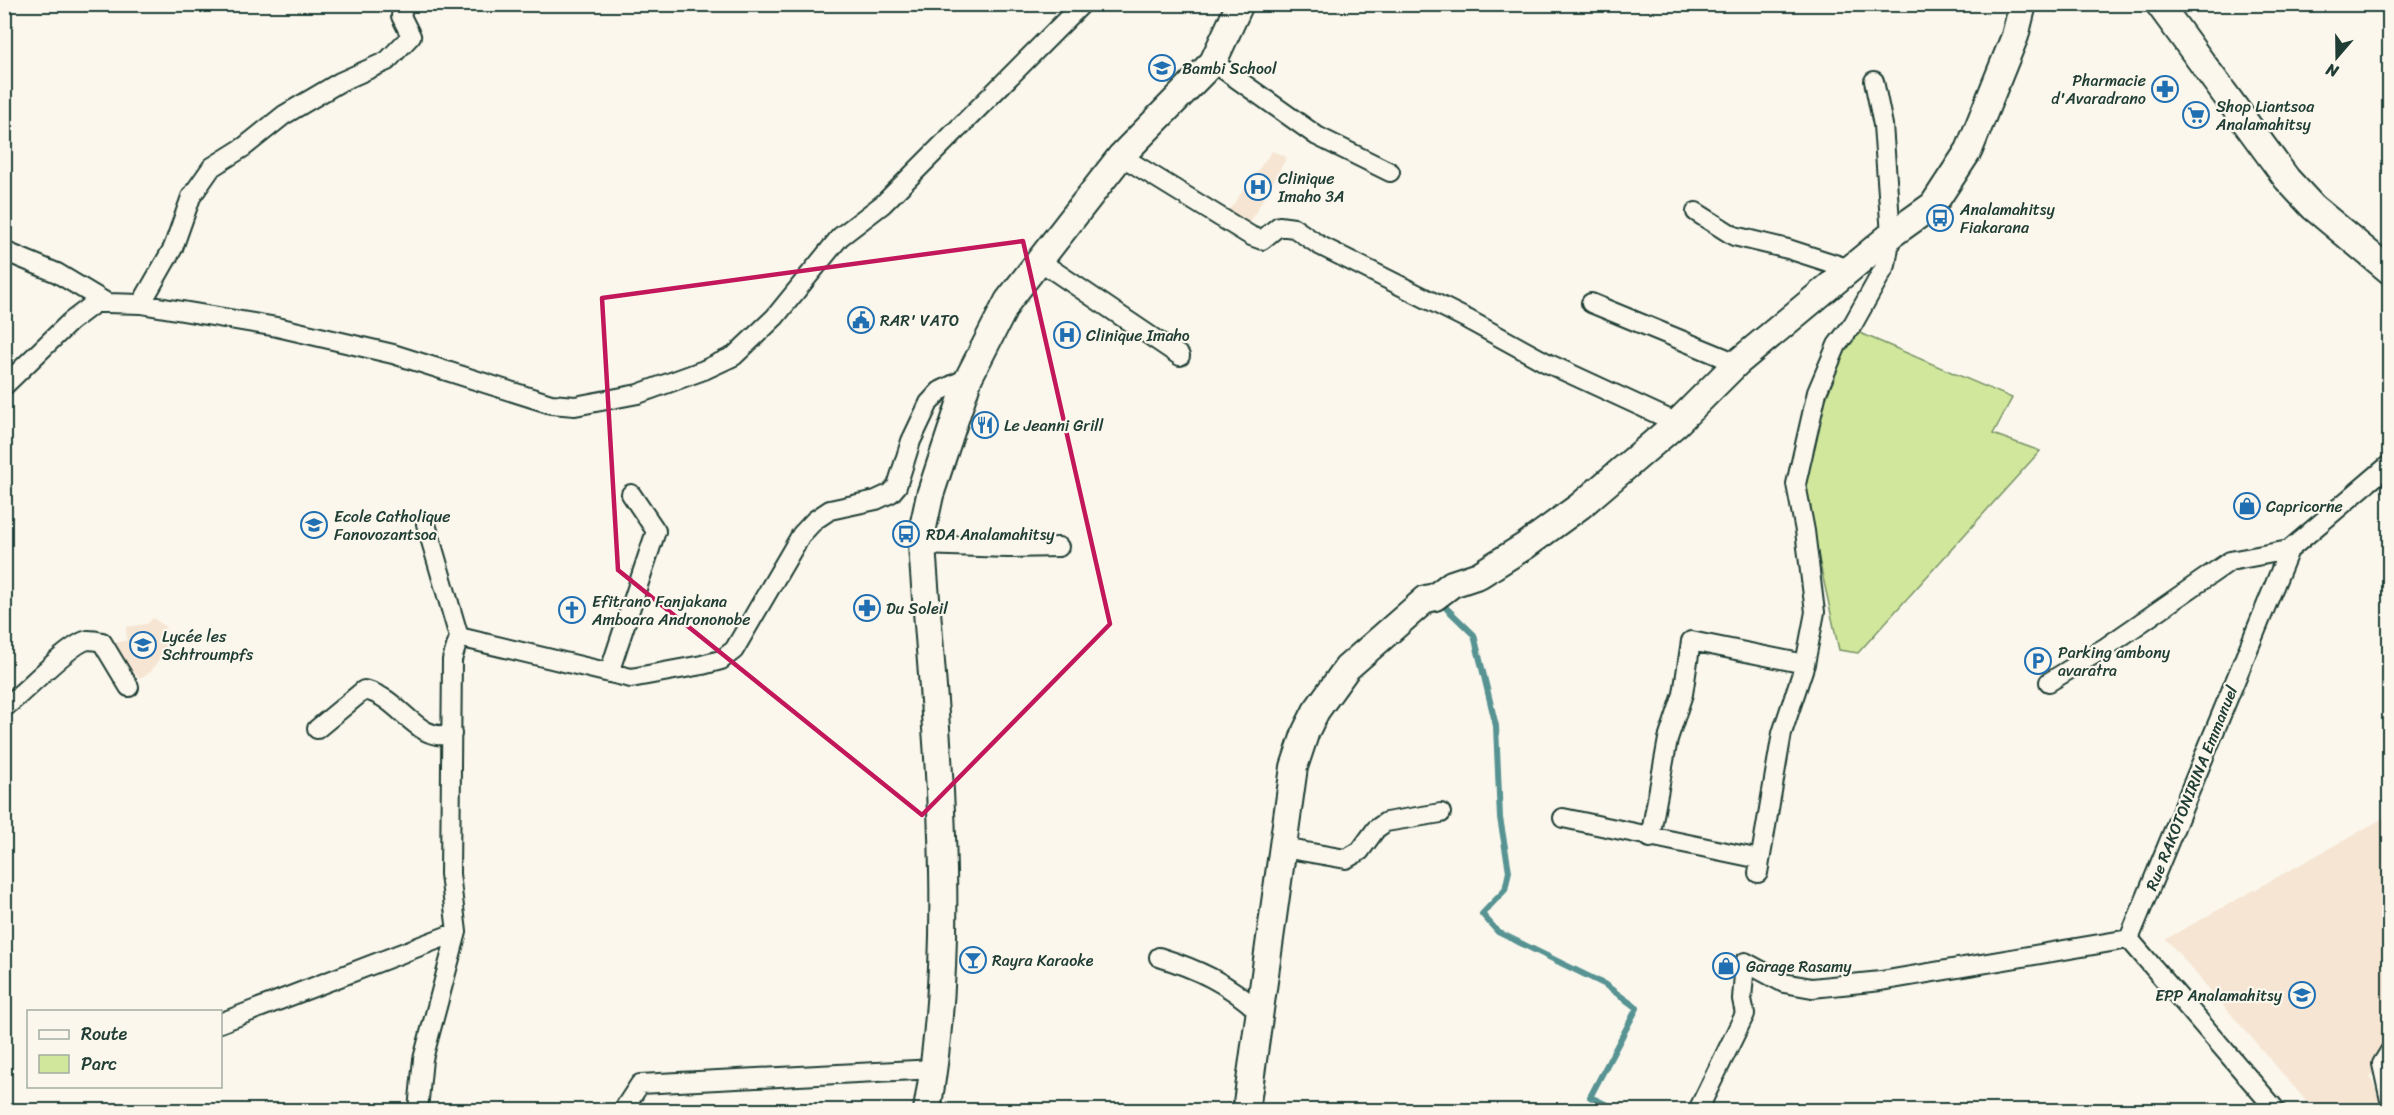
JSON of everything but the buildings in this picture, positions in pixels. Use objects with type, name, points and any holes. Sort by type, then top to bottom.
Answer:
[{"type":"main road","points":[[927,1110],[935,1069],[942,933],[942,840],[922,545],[922,532],[930,495],[969,377],[1008,301],[1121,156],[1212,62],[1240,4]]},
{"type":"main road","points":[[1246,1110],[1294,766],[1306,731],[1316,711],[1347,668],[1426,599],[1436,597],[1452,584],[1479,575],[1557,524],[1677,423],[1737,363],[1850,269],[1933,205],[1969,150],[2011,46],[2023,4]]},
{"type":"main road","points":[[2160,5],[2287,179],[2313,207],[2390,271]]},
{"type":"street","points":[[141,304],[172,248],[191,196],[212,167],[244,147],[284,115],[340,82],[387,61],[411,36],[401,16],[404,4]]},
{"type":"street","points":[[4,386],[70,322],[95,303],[107,303],[141,304],[277,327],[393,354],[551,404],[575,406],[638,394],[704,370],[734,356],[754,340],[806,281],[840,237],[883,204],[928,161],[1082,4]]},
{"type":"street","points":[[1212,62],[1317,136],[1390,172]]},
{"type":"street","points":[[1563,818],[1759,866],[1782,733],[1805,664],[1815,612],[1805,531],[1796,484],[1817,392],[1837,345],[1853,324],[1886,265],[1891,236],[1883,125],[1874,81]]},
{"type":"street","points":[[1121,156],[1251,236],[1262,240],[1279,226],[1294,228],[1319,245],[1467,319],[1547,363],[1677,423]]},
{"type":"street","points":[[1696,212],[1734,236],[1850,269]]},
{"type":"street","points":[[4,251],[57,273],[107,303]]},
{"type":"street","points":[[1038,260],[1180,356]]},
{"type":"street","points":[[1591,303],[1737,363]]},
{"type":"street","points":[[459,637],[631,678],[721,660],[734,650],[801,535],[815,520],[830,510],[876,500],[891,493],[897,486],[911,441],[929,403],[940,391],[969,377]]},
{"type":"street","name":"Rue RAKOTONIRINA Emmanuel","points":[[2129,939],[2289,550],[2390,464]]},
{"type":"street","points":[[609,673],[657,531],[631,494]]},
{"type":"street","points":[[418,1110],[423,1059],[457,932],[450,874],[452,660],[459,637],[426,524]]},
{"type":"street","points":[[922,545],[1059,547]]},
{"type":"street","points":[[2049,682],[2106,647],[2230,561],[2289,550]]},
{"type":"street","points":[[4,708],[26,692],[56,660],[87,640],[102,642],[129,687]]},
{"type":"street","points":[[1650,838],[1668,739],[1683,694],[1691,641],[1805,664]]},
{"type":"street","points":[[317,729],[364,690],[380,693],[422,730],[439,737],[452,734]]},
{"type":"street","points":[[1283,848],[1346,859],[1360,851],[1376,828],[1386,822],[1441,813]]},
{"type":"street","points":[[222,1022],[457,932]]},
{"type":"street","points":[[1698,1110],[1744,1014],[1742,999],[1745,962],[1784,983],[1812,988],[1881,981],[2129,939],[2277,1110]]},
{"type":"street","points":[[1159,957],[1199,970],[1235,990],[1258,1011]]},
{"type":"street","points":[[2390,1051],[2382,1064],[2390,1101]]},
{"type":"street","points":[[622,1110],[640,1084],[935,1069]]},
{"type":"highlighted area","points":[[1023,241],[1110,624],[922,815],[618,570],[602,298]]},
{"type":"shaded area","name":"Clinique Imaho 3A","points":[[1272,151],[1287,157],[1246,229],[1224,217]]},
{"type":"shaded area","points":[[153,618],[166,627],[162,633],[171,640],[151,672],[140,678],[124,663],[116,643],[127,640],[126,627],[147,624]]},
{"type":"shaded area","name":"EPP Analamahitsy","points":[[2389,815],[2389,1051],[2370,1078],[2389,1110],[2314,1110],[2166,939]]},
{"type":"green space","points":[[1853,330],[2012,398],[1993,434],[2040,451],[1858,653],[1839,650],[1804,491],[1822,409]]},
{"type":"waterway","points":[[1440,602],[1474,635],[1496,726],[1500,818],[1509,871],[1505,890],[1482,914],[1498,932],[1604,984],[1637,1008],[1590,1097],[1618,1110]]},
{"type":"place","name":"Bambi School","points":[[1162,68]]},
{"type":"place","name":"Pharmacie d'Avaradrano","points":[[2165,89]]},
{"type":"place","name":"Shop Liantsoa Analamahitsy","points":[[2196,115]]},
{"type":"place","name":"Clinique Imaho 3A","points":[[1258,187]]},
{"type":"place","name":"Analamahitsy Fiakarana","points":[[1940,218]]},
{"type":"place","name":"RAR' VATO","points":[[861,320]]},
{"type":"place","name":"Clinique Imaho","points":[[1067,335]]},
{"type":"place","name":"Le Jeanni Grill","points":[[985,425]]},
{"type":"place","name":"Capricorne","points":[[2247,506]]},
{"type":"place","name":"Ecole Catholique Fanovozantsoa","points":[[314,525]]},
{"type":"place","name":"RDA Analamahitsy","points":[[906,534]]},
{"type":"place","name":"Du Soleil","points":[[867,608]]},
{"type":"place","name":"Efitrano Fanjakana Amboara Andrononobe","points":[[572,610]]},
{"type":"place","name":"Lycée les Schtroumpfs","points":[[143,645]]},
{"type":"place","name":"Parking ambony avaratra","points":[[2038,661]]},
{"type":"place","name":"Rayra Karaoke","points":[[973,960]]},
{"type":"place","name":"Garage Rasamy","points":[[1726,966]]},
{"type":"place","name":"EPP Analamahitsy","points":[[2302,995]]}]
